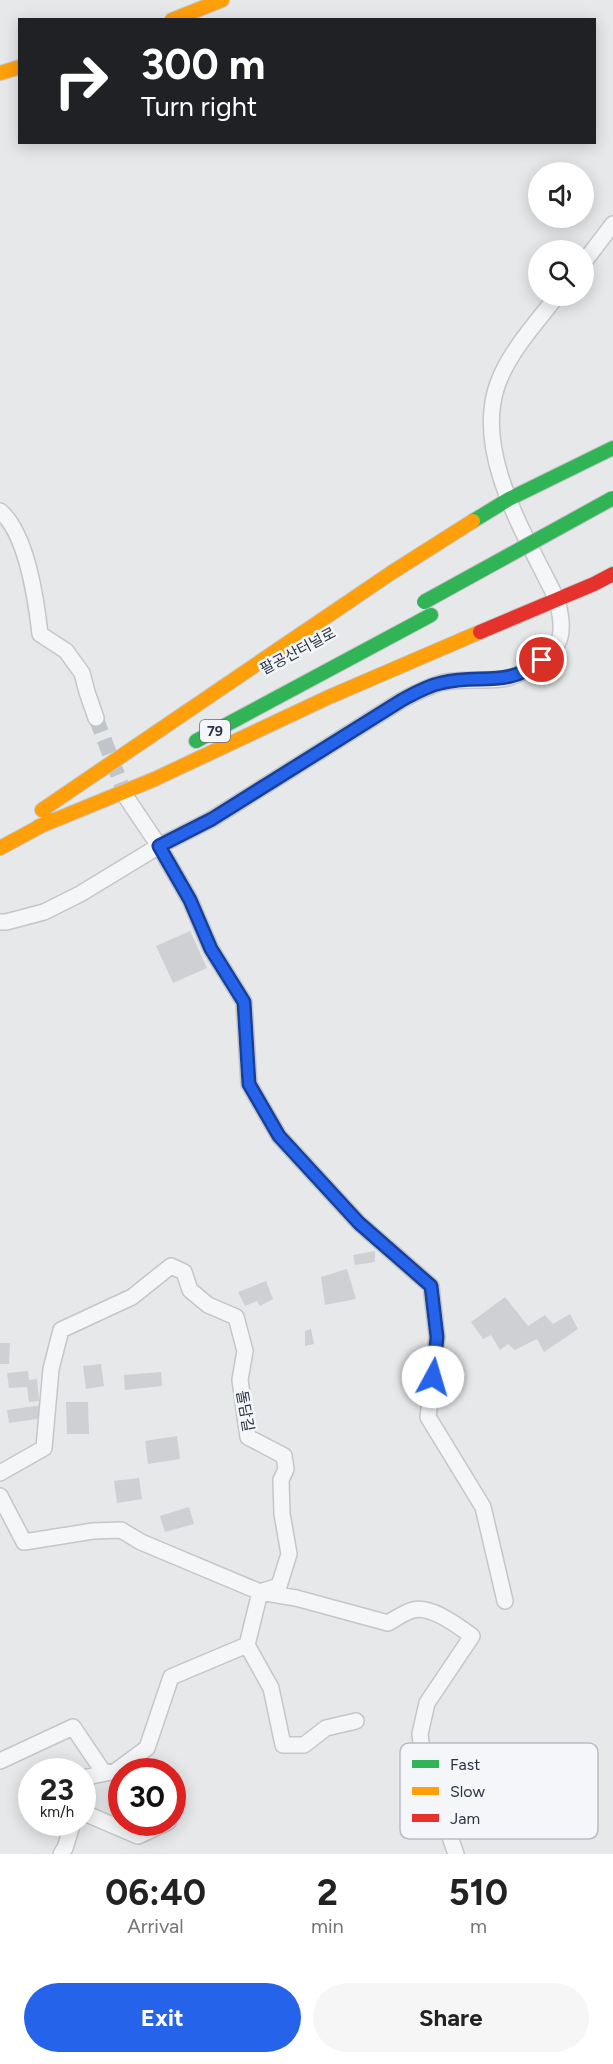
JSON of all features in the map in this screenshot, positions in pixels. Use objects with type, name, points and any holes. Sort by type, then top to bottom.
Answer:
[{"type":"main road","points":[[178,18],[222,0]]},
{"type":"main road","points":[[0,73],[18,68]]},
{"type":"main road","points":[[42,810],[391,573],[509,499],[613,448]]},
{"type":"main road","points":[[419,605],[613,498]]},
{"type":"main road","points":[[522,565],[552,548]]},
{"type":"main road","points":[[36,828],[155,778],[329,697],[613,574]]},
{"type":"main road","name":"팔공산터널로","points":[[183,748],[436,612]]},
{"type":"main road","points":[[0,834],[169,740]]},
{"type":"main road","points":[[0,848],[152,765]]},
{"type":"street","points":[[594,249],[613,224]]},
{"type":"street","points":[[0,922],[44,912],[89,888],[159,846],[212,819],[427,687],[443,682],[502,679],[514,676],[530,670],[560,640],[561,624],[557,600],[498,473],[492,443],[492,409],[498,383],[521,341],[549,306]]},
{"type":"street","points":[[0,511],[8,518],[22,544],[36,597],[40,634],[66,651],[82,673],[96,718]]},
{"type":"street","points":[[126,797],[159,846],[190,900],[211,949],[244,1002],[249,1084],[279,1136],[359,1223],[431,1286],[437,1337],[428,1417],[483,1507],[505,1601]]},
{"type":"street","name":"돌담길","points":[[0,1473],[44,1448],[51,1369],[61,1330],[132,1297],[171,1266],[184,1272],[190,1290],[208,1305],[236,1317],[245,1352],[240,1380],[248,1437],[284,1456],[286,1469],[281,1480],[282,1514],[289,1554],[279,1586],[260,1592]]},
{"type":"street","points":[[0,1496],[24,1542],[93,1531],[121,1530],[141,1542],[260,1592],[296,1598],[388,1623],[414,1609],[429,1611],[447,1619],[472,1636],[427,1703],[420,1734],[421,1743]]},
{"type":"street","points":[[260,1592],[247,1645],[271,1688],[283,1745],[304,1745],[326,1728],[356,1721]]},
{"type":"street","points":[[96,1775],[116,1771],[147,1748],[171,1677],[247,1645]]},
{"type":"street","points":[[0,1761],[74,1727],[104,1773]]},
{"type":"street","points":[[61,1854],[69,1836]]},
{"type":"street","points":[[451,1839],[456,1854]]},
{"type":"building","points":[[190,931],[207,968],[173,983],[156,946]]},
{"type":"building","points":[[375,1251],[375,1262],[355,1265],[353,1255]]},
{"type":"building","points":[[347,1269],[356,1299],[325,1305],[321,1277]]},
{"type":"building","points":[[266,1281],[273,1299],[260,1306],[257,1301],[245,1306],[238,1292]]},
{"type":"building","points":[[505,1297],[528,1326],[545,1315],[553,1324],[570,1314],[578,1329],[544,1352],[537,1339],[515,1350],[508,1344],[500,1350],[491,1335],[483,1339],[471,1322]]},
{"type":"building","points":[[311,1329],[314,1344],[305,1346],[305,1331]]},
{"type":"building","points":[[0,1343],[10,1343],[9,1364],[0,1364]]},
{"type":"building","points":[[101,1364],[104,1386],[86,1389],[83,1366]]},
{"type":"building","points":[[28,1371],[29,1380],[37,1379],[39,1401],[29,1402],[27,1387],[9,1388],[7,1373]]},
{"type":"building","points":[[161,1372],[162,1386],[125,1390],[124,1375]]},
{"type":"building","points":[[66,1402],[88,1402],[89,1434],[67,1434]]},
{"type":"building","points":[[42,1405],[44,1418],[9,1423],[7,1410]]},
{"type":"building","points":[[177,1436],[180,1459],[148,1464],[145,1441]]},
{"type":"building","points":[[139,1478],[142,1499],[117,1503],[114,1481]]},
{"type":"building","points":[[189,1507],[194,1524],[165,1532],[160,1516]]},
{"type":"tunnel","points":[[96,718],[126,797]]},
{"type":"traffic: fast","points":[[473,521],[509,499],[613,448]]},
{"type":"traffic: fast","points":[[424,602],[613,498]]},
{"type":"traffic: fast","points":[[196,741],[431,615]]},
{"type":"traffic: slow","points":[[177,18],[222,0]]},
{"type":"traffic: slow","points":[[0,73],[18,68]]},
{"type":"traffic: slow","points":[[42,810],[391,573],[473,521]]},
{"type":"traffic: slow","points":[[38,827],[155,779],[329,697],[480,632]]},
{"type":"traffic: slow","points":[[0,848],[52,820]]},
{"type":"traffic: jam","points":[[480,632],[613,574]]},
{"type":"route","points":[[433,1377],[437,1337],[431,1286],[359,1223],[279,1136],[249,1084],[244,1002],[211,949],[190,900],[159,846],[212,819],[402,700],[427,687],[443,682],[502,679],[530,670],[542,660]]}]
